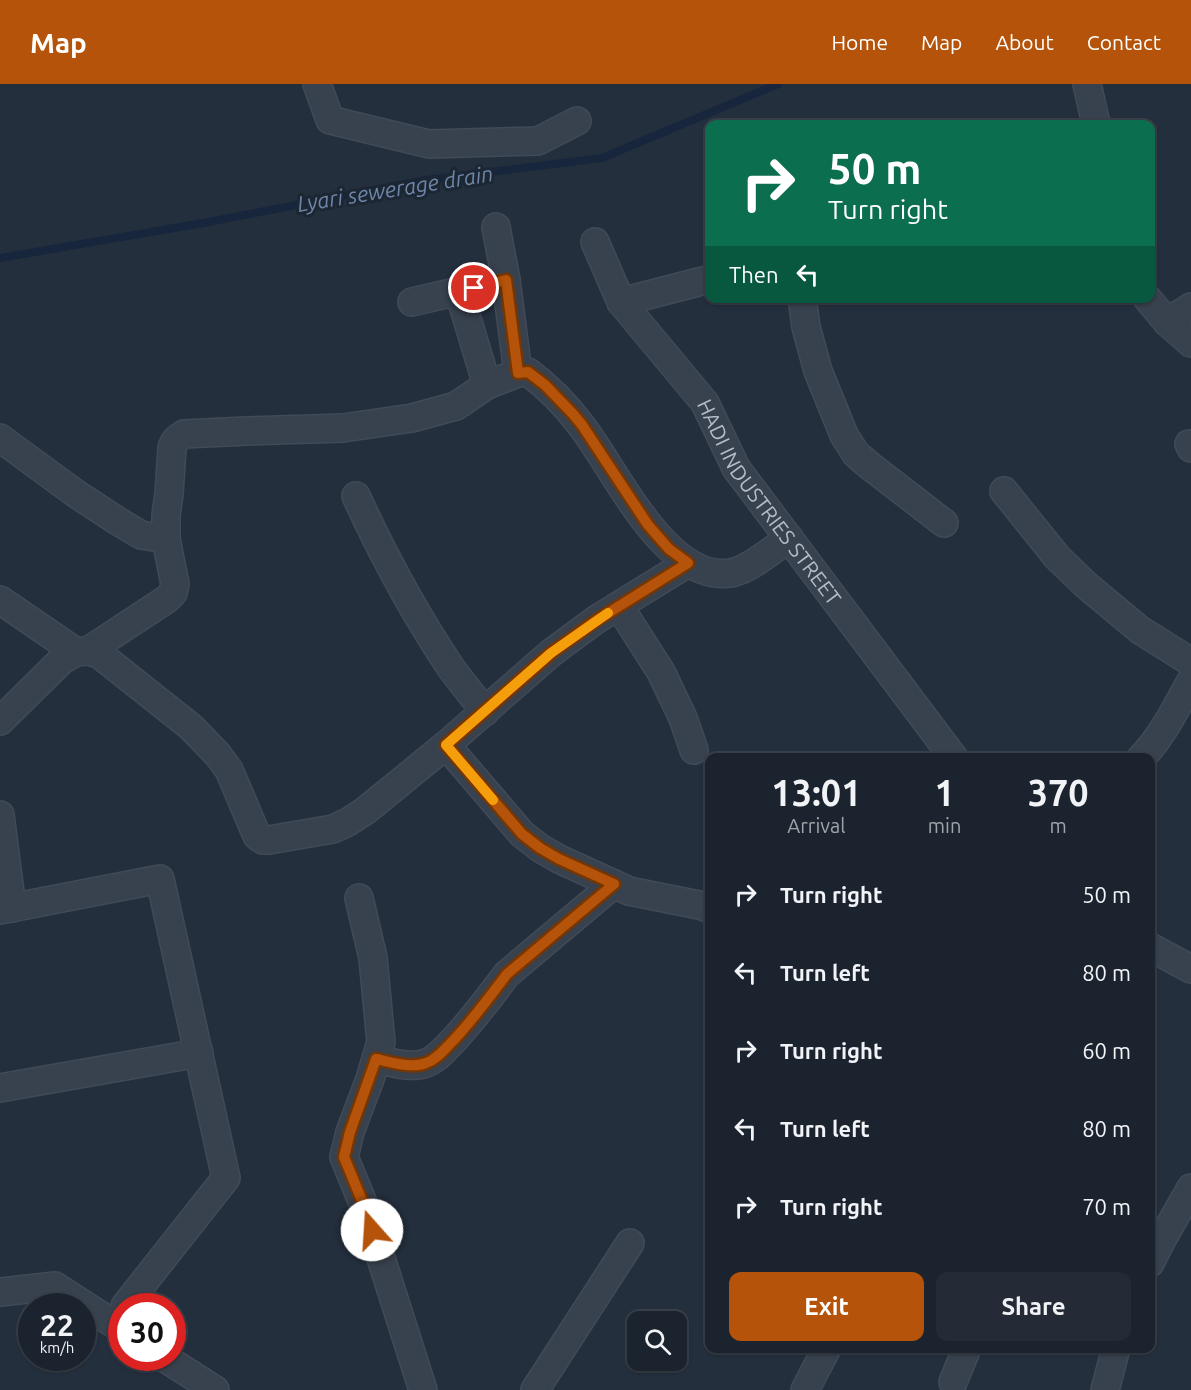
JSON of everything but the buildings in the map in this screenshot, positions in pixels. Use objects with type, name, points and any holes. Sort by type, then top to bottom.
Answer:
[{"type":"street","points":[[316,84],[330,120],[429,144],[538,141],[577,121]]},
{"type":"street","points":[[1088,84],[1095,120]]},
{"type":"street","points":[[496,227],[506,280],[518,373]]},
{"type":"street","name":"HADI INDUSTRIES STREET","points":[[595,242],[621,302],[705,404],[736,468],[950,753]]},
{"type":"street","points":[[412,302],[506,280]]},
{"type":"street","points":[[621,302],[705,280]]},
{"type":"street","points":[[459,292],[487,386]]},
{"type":"street","points":[[803,303],[806,327],[818,371],[844,435],[856,454],[944,523]]},
{"type":"street","points":[[1151,303],[1191,343]]},
{"type":"street","points":[[1167,321],[1191,307]]},
{"type":"street","points":[[0,721],[62,660],[82,652],[173,593],[175,584],[166,539],[166,514],[173,443],[184,434],[343,428],[412,418],[456,406],[487,386],[518,373],[528,372],[545,385],[582,425],[648,525],[669,549],[688,563],[707,572],[728,574],[742,570],[789,538]]},
{"type":"street","points":[[0,438],[116,520],[141,535],[166,539]]},
{"type":"street","points":[[1004,491],[1058,558],[1086,585],[1140,630],[1191,662]]},
{"type":"street","points":[[356,495],[377,541],[411,602],[452,668],[484,712]]},
{"type":"street","points":[[0,600],[82,652],[99,654],[191,726],[218,754],[229,770],[258,836],[263,840],[269,840],[333,829],[365,811],[446,745],[551,653],[597,620],[688,563]]},
{"type":"street","points":[[619,606],[661,672],[683,718],[694,750]]},
{"type":"street","points":[[1146,753],[1163,731],[1191,681]]},
{"type":"street","points":[[446,745],[522,834],[540,848],[629,891],[705,907]]},
{"type":"street","points":[[0,815],[6,909],[160,879],[226,1178],[138,1293]]},
{"type":"street","points":[[376,1059],[409,1065],[425,1064],[437,1057],[462,1032],[507,974],[614,884]]},
{"type":"street","points":[[359,898],[373,958],[381,1042],[350,1132],[344,1157],[365,1208],[423,1390]]},
{"type":"street","points":[[1155,950],[1191,969]]},
{"type":"street","points":[[0,1088],[199,1053]]},
{"type":"street","points":[[1155,1253],[1191,1188]]},
{"type":"street","points":[[535,1390],[630,1243]]},
{"type":"street","points":[[0,1292],[55,1286],[108,1311]]},
{"type":"street","points":[[805,1390],[824,1353]]},
{"type":"street","points":[[953,1382],[965,1353]]},
{"type":"street","points":[[1105,1390],[1115,1353]]},
{"type":"street","points":[[185,1371],[215,1390]]},
{"type":"waterway","name":"Lyari sewerage drain","points":[[0,258],[203,223],[426,180],[602,158],[778,84]]},
{"type":"slow traffic","points":[[493,800],[446,745],[551,653],[608,613]]},
{"type":"route","points":[[372,1230],[344,1157],[350,1132],[376,1059],[409,1065],[425,1064],[437,1057],[462,1032],[507,974],[614,884],[559,859],[522,834],[446,745],[551,653],[597,620],[688,563],[669,549],[648,525],[582,425],[545,385],[528,372],[518,373],[506,280],[474,288]]}]
